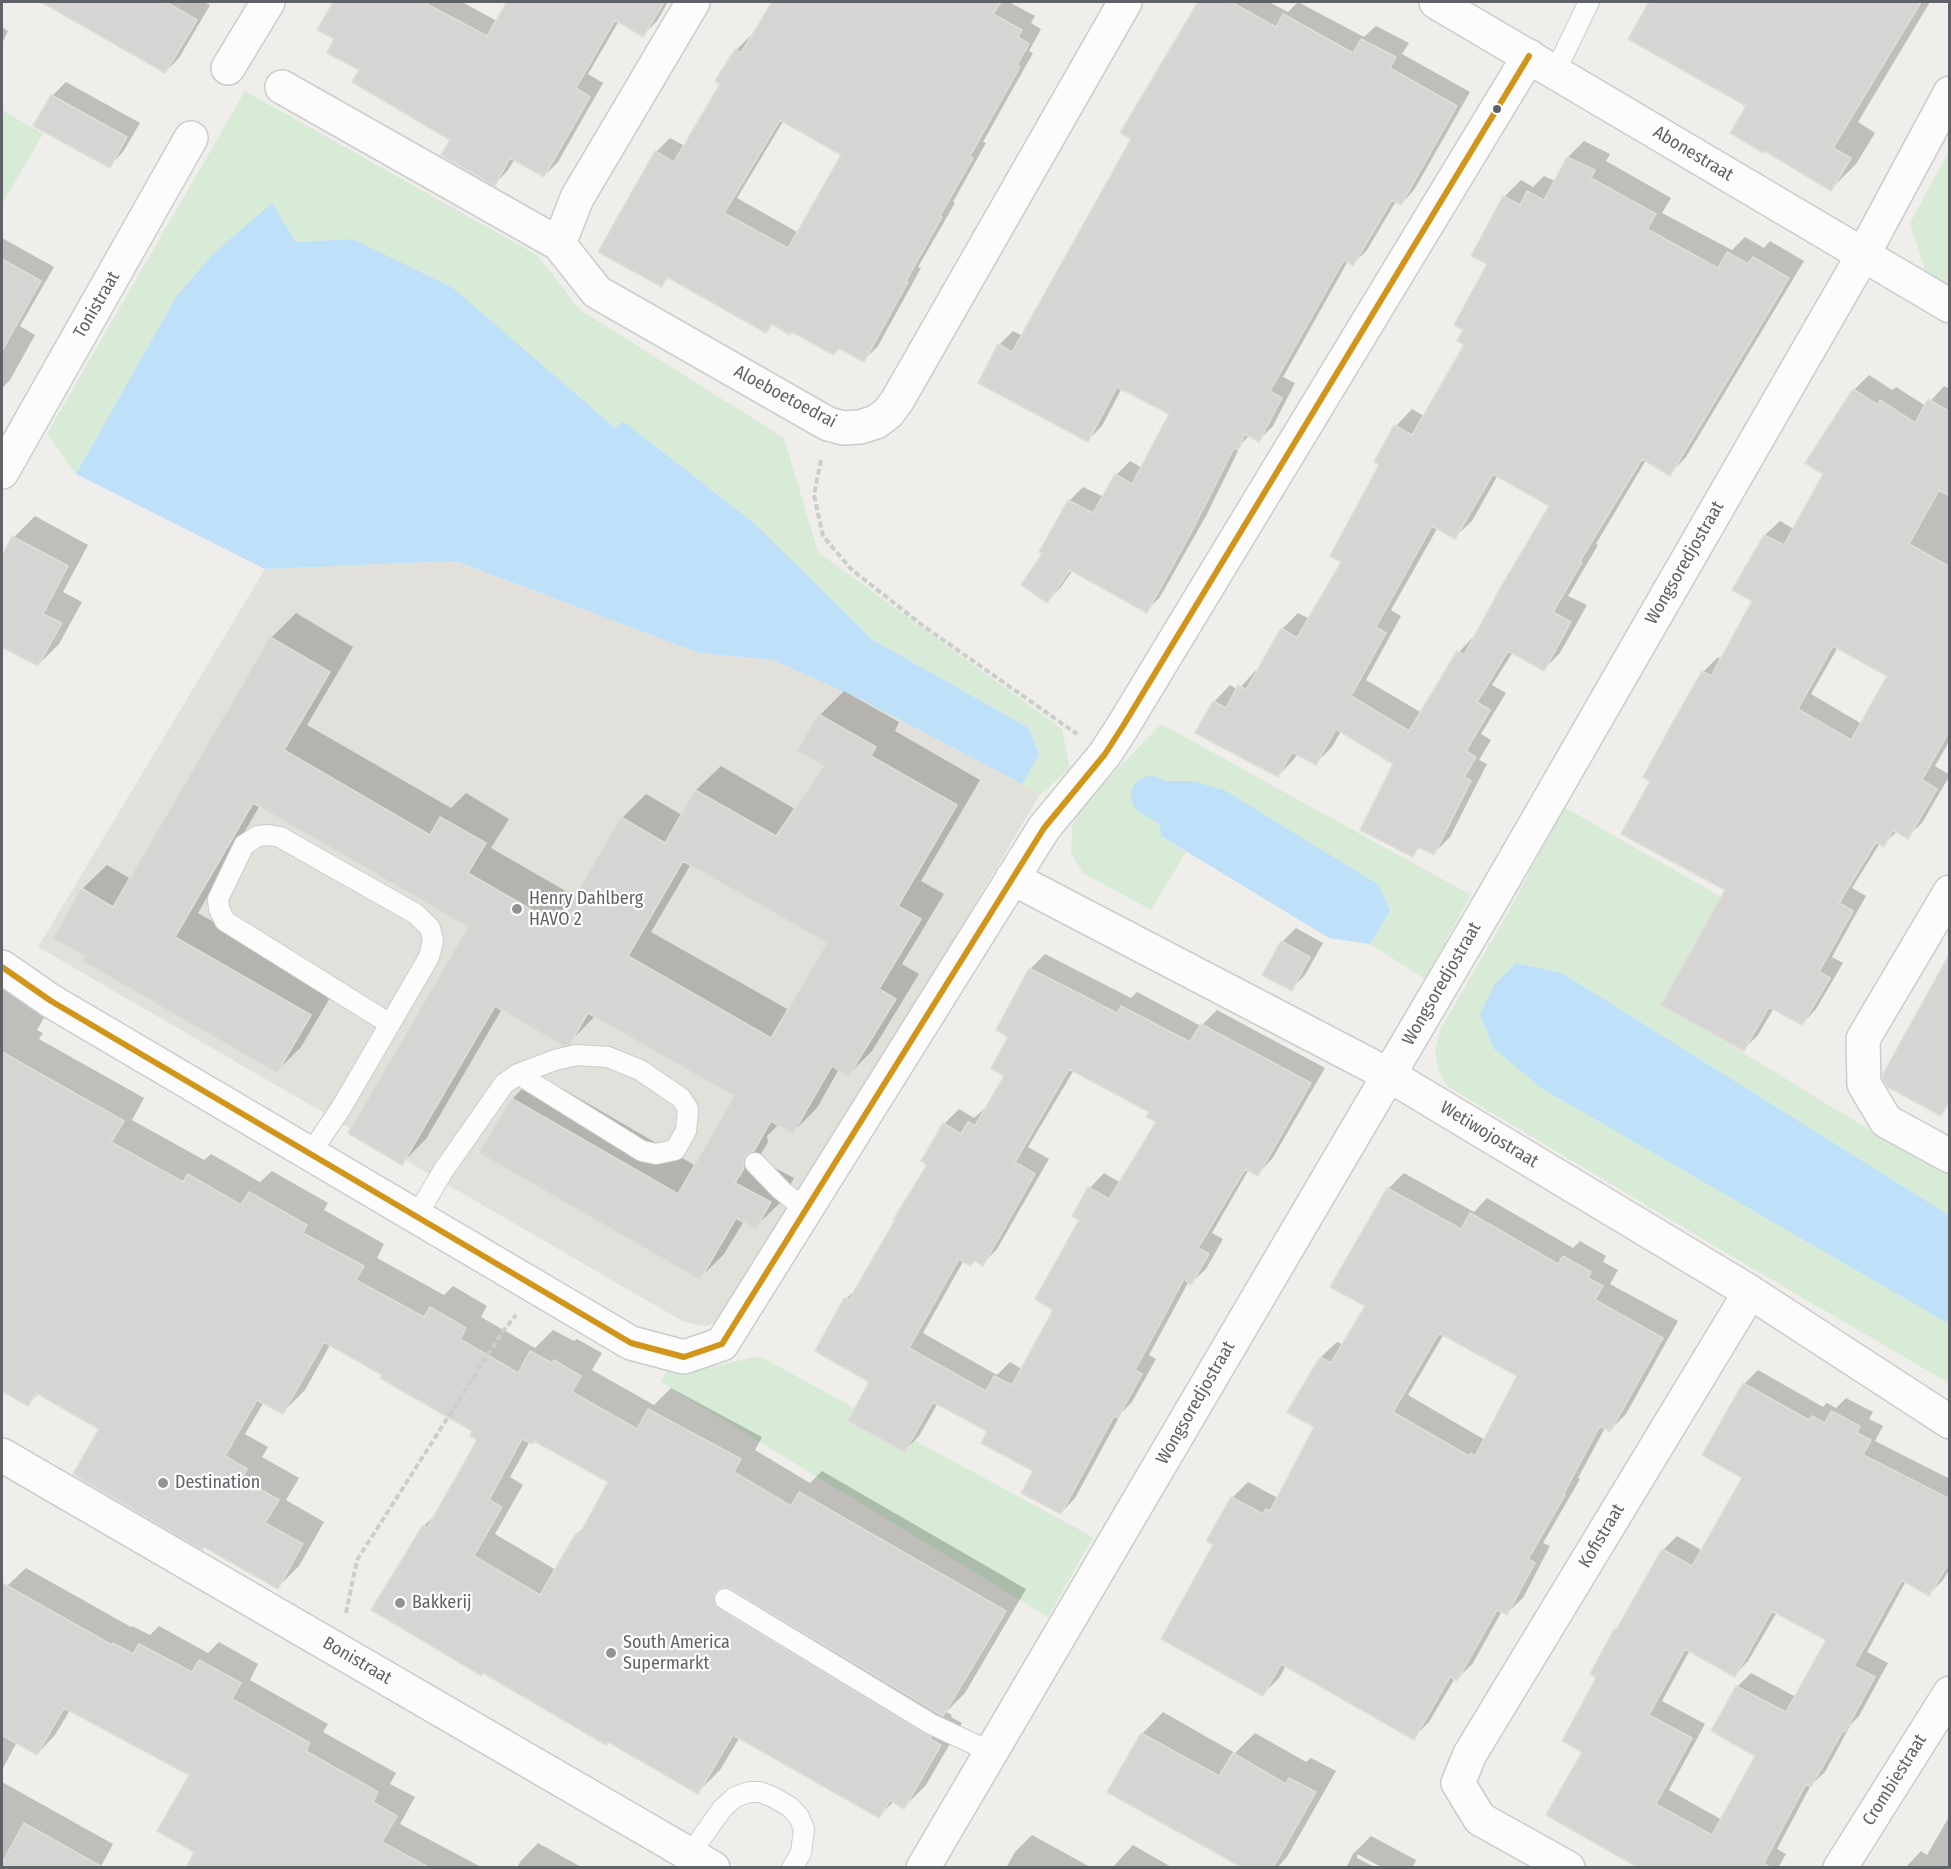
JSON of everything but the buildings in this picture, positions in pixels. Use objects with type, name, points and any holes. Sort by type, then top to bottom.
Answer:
[{"type":"street","points":[[228,68],[268,2]]},
{"type":"street","points":[[282,87],[559,244],[577,198],[693,2]]},
{"type":"street","name":"Aloeboetoedrai","points":[[559,244],[597,292],[828,424],[844,428],[860,427],[876,422],[888,413],[897,401],[1125,2]]},
{"type":"street","name":"Abonestraat","points":[[1436,2],[1950,306]]},
{"type":"street","points":[[2,967],[51,1001],[537,1289],[631,1342],[684,1357],[723,1344],[1012,878],[1044,828],[1105,754],[1542,64]]},
{"type":"street","name":"Wongsoredjostraat","points":[[922,1868],[1389,1075],[1863,255],[1950,93]]},
{"type":"street","name":"Tonistraat","points":[[2,472],[192,138]]},
{"type":"street","name":"Wetiwojostraat","points":[[1012,878],[1389,1075],[1750,1292],[1950,1422]]},
{"type":"street","points":[[1950,892],[1863,1039],[1864,1084],[1886,1121],[1950,1156]]},
{"type":"street","name":"Kofistraat","points":[[1568,1868],[1480,1819],[1458,1783],[1470,1754],[1750,1292]]},
{"type":"street","name":"Bonistraat","points":[[2,1455],[701,1861]]},
{"type":"street","name":"Crombiestraat","points":[[1840,1868],[1950,1693]]},
{"type":"lane","points":[[1542,64],[1589,2]]},
{"type":"lane","points":[[310,1154],[341,1108],[390,1024],[429,957],[433,941],[430,928],[416,914],[280,837],[258,836],[244,845],[218,899],[219,909],[225,921],[390,1024]]},
{"type":"lane","points":[[416,1217],[443,1171],[504,1084],[518,1074],[555,1060],[576,1055],[608,1057],[640,1070],[681,1098],[688,1109],[686,1131],[675,1150],[656,1154],[642,1151],[518,1074]]},
{"type":"lane","points":[[755,1163],[781,1190],[806,1210]]},
{"type":"lane","points":[[725,1599],[931,1724],[990,1752]]},
{"type":"lane","points":[[701,1861],[723,1809],[735,1797],[748,1792],[760,1792],[790,1807],[799,1817],[804,1829],[801,1853],[792,1868]]},
{"type":"path","points":[[828,424],[814,495],[823,536],[851,569],[922,625],[1105,754]]},
{"type":"path","points":[[339,1651],[357,1560],[503,1330],[537,1289]]},
{"type":"shaded area","name":"Henry Dahlberg HAVO 2","points":[[456,561],[699,653],[773,660],[862,700],[1022,784],[1039,796],[739,1302],[727,1318],[706,1326],[684,1322],[38,947],[265,569]]},
{"type":"green space","points":[[245,91],[537,255],[579,309],[784,438],[818,552],[1062,729],[1070,768],[1039,796],[1022,784],[1039,755],[1029,728],[873,640],[754,523],[623,421],[616,428],[353,239],[296,242],[176,297],[76,474],[47,434]]},
{"type":"green space","points":[[2,110],[43,134],[2,204]]},
{"type":"green space","points":[[1949,151],[1949,285],[1925,271],[1910,223]]},
{"type":"green space","points":[[1161,724],[1471,895],[1425,979],[1370,944],[1390,911],[1192,781],[1164,781],[1156,793],[1161,836],[1186,852],[1151,910],[1083,873],[1071,854],[1072,826],[1085,803]]},
{"type":"green space","points":[[1564,807],[1723,898],[1663,1004],[1878,1135],[1949,1172],[1949,1215],[1562,973],[1516,963],[1496,984],[1480,1014],[1493,1048],[1541,1088],[1949,1324],[1949,1383],[1447,1086],[1438,1070],[1435,1050],[1440,1030],[1509,911]]},
{"type":"green space","points":[[759,1356],[1093,1537],[1048,1617],[661,1382],[674,1359],[703,1369]]},
{"type":"water","points":[[272,203],[296,242],[353,239],[453,288],[615,428],[623,421],[754,523],[873,640],[1029,728],[1039,755],[1022,784],[862,700],[773,660],[699,653],[456,561],[265,569],[76,474],[176,297],[214,253]]},
{"type":"water","points":[[1164,781],[1192,781],[1224,790],[1379,885],[1390,911],[1370,944],[1329,938],[1161,836],[1156,793]]},
{"type":"water","points":[[1516,963],[1562,973],[1949,1215],[1949,1324],[1541,1088],[1493,1048],[1480,1014],[1495,984]]},
{"type":"waterway","points":[[1151,796],[1205,828]]},
{"type":"transit line","points":[[2,967],[51,1001],[631,1343],[684,1357],[722,1344],[1044,828],[1105,754],[1123,726],[1529,56]]},
{"type":"place","name":"Henry Dahlberg HAVO 2","points":[[517,909]]},
{"type":"place","name":"Destination","points":[[163,1483]]},
{"type":"place","name":"Bakkerij","points":[[400,1603]]},
{"type":"place","name":"South America Supermarkt","points":[[611,1653]]}]
